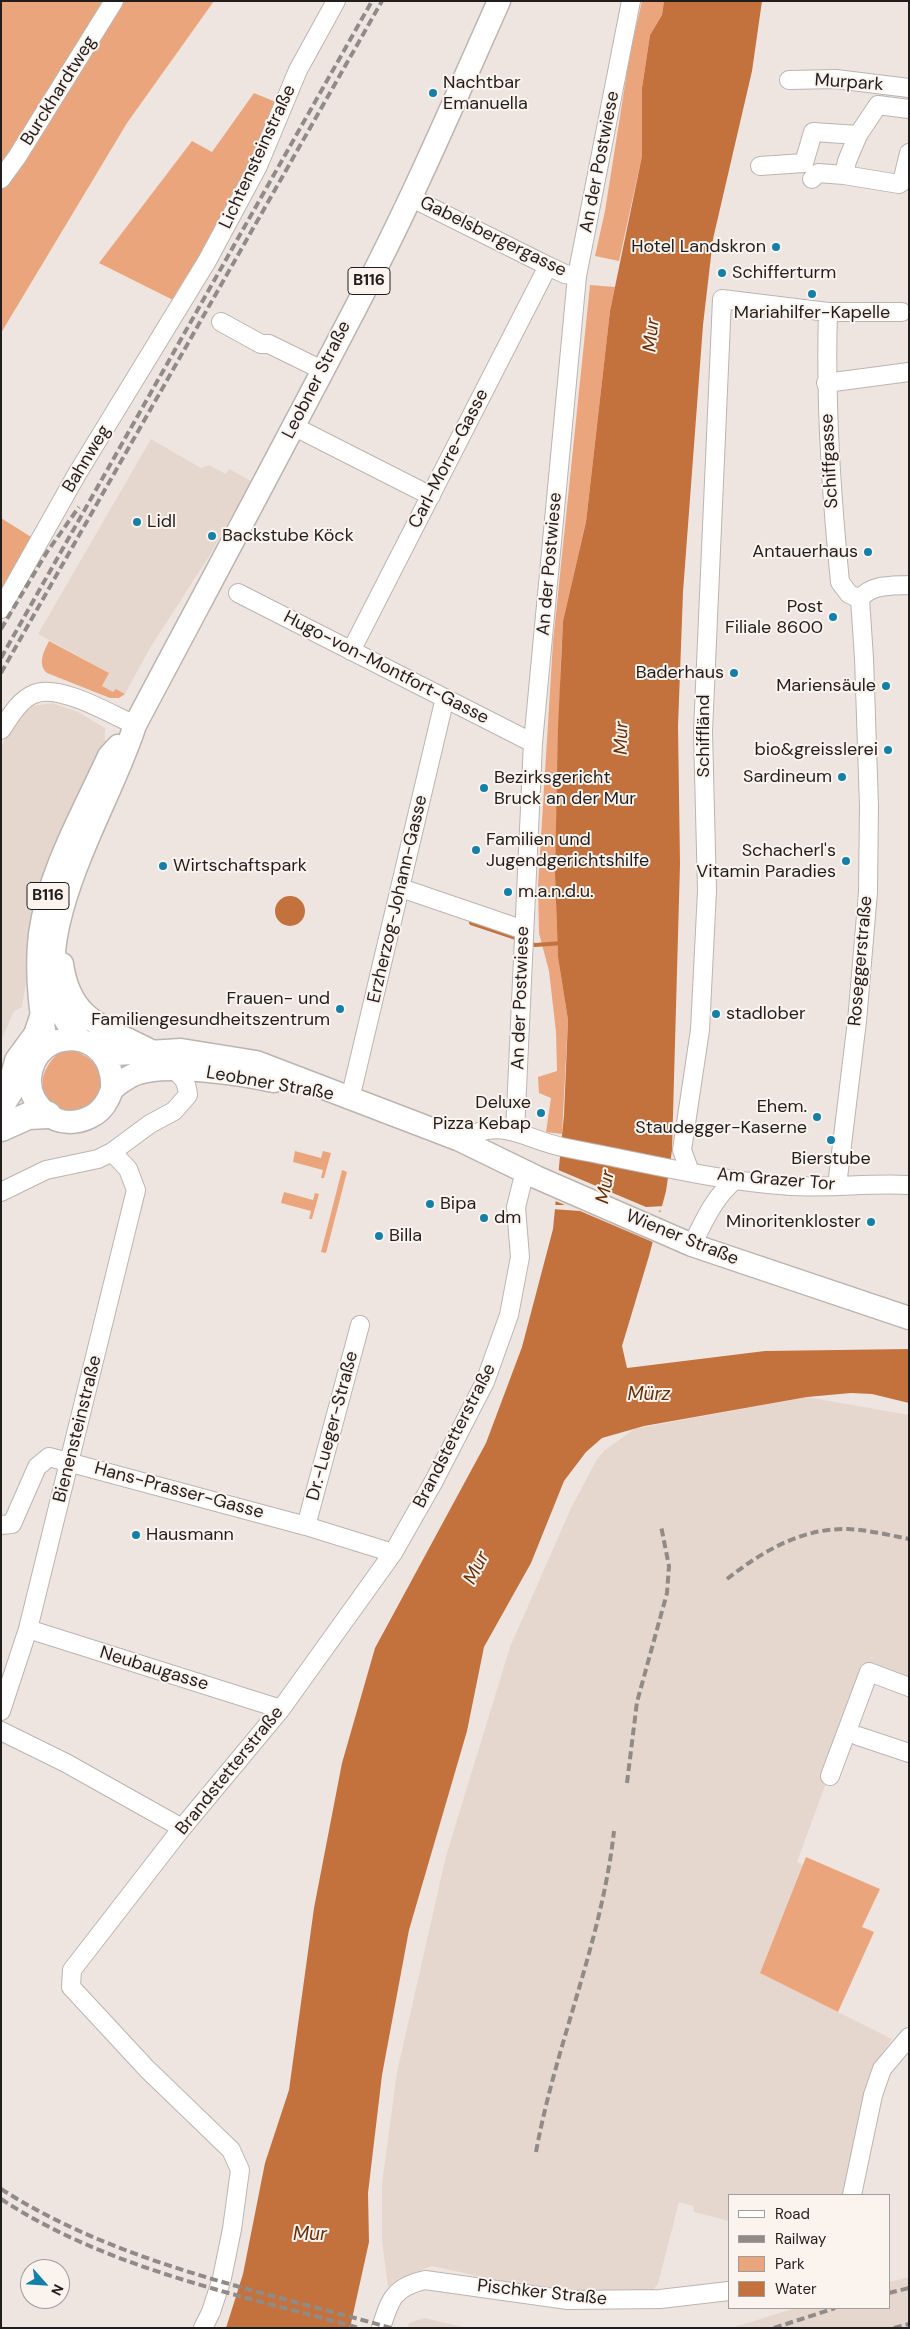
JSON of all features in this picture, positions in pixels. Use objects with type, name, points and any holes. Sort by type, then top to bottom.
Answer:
[{"type":"highway","points":[[1,1106],[10,1091],[18,1060],[37,1035],[42,1020]]},
{"type":"highway","points":[[1,1106],[14,1097],[24,1085],[31,1071]]},
{"type":"highway","points":[[1,1128],[28,1116],[48,1115]]},
{"type":"main road","name":"Leobner Straße","points":[[112,1090],[110,1066],[104,1056],[65,1022],[55,995],[53,959],[60,918],[69,885],[126,756],[135,726],[369,281],[410,197],[499,1]]},
{"type":"main road","name":"Leobner Straße","points":[[135,726],[109,756],[58,866],[47,899],[40,933],[38,965],[42,1020],[47,1047],[63,1040],[89,1044],[116,1054],[181,1050],[256,1062],[350,1099]]},
{"type":"main road","points":[[60,918],[62,966],[68,988],[79,1008],[92,1021],[107,1031],[150,1051]]},
{"type":"main road","points":[[47,1047],[37,1058],[31,1071],[30,1084],[32,1096],[48,1115]]},
{"type":"main road","name":"Leobner Straße","points":[[48,1115],[64,1121],[81,1121],[101,1110],[112,1090],[132,1076],[155,1070],[173,1069],[270,1080],[350,1099]]},
{"type":"main road","name":"Wiener Straße","points":[[350,1099],[460,1140],[530,1174],[688,1243],[909,1318]]},
{"type":"street","name":"Burckhardtweg","points":[[1,179],[17,157],[114,1]]},
{"type":"street","name":"Lichtensteinstraße","points":[[177,311],[207,261],[258,166],[298,70],[336,1]]},
{"type":"street","name":"An der Postwiese","points":[[515,1132],[533,743],[577,276],[631,1]]},
{"type":"street","name":"Murpark","points":[[789,80],[836,79],[909,88]]},
{"type":"street","name":"Murpark","points":[[844,175],[847,161],[858,136],[878,105],[909,109]]},
{"type":"street","points":[[760,166],[804,163],[813,132],[858,136]]},
{"type":"street","points":[[812,180],[818,173],[901,184],[909,154]]},
{"type":"street","name":"Gabelsbergergasse","points":[[410,197],[548,266],[566,274],[577,276]]},
{"type":"street","name":"Carl-Morre-Gasse","points":[[351,652],[548,266]]},
{"type":"street","name":"Schiffländ","points":[[682,1170],[682,1150],[700,1030],[706,896],[703,723],[722,299],[828,312]]},
{"type":"street","name":"Bahnweg","points":[[1,609],[77,474],[177,311]]},
{"type":"street","points":[[828,312],[902,312]]},
{"type":"street","name":"Schiffgasse","points":[[828,312],[826,383],[831,491],[840,582],[849,594],[860,599]]},
{"type":"street","points":[[221,322],[261,344],[269,344],[322,370]]},
{"type":"street","points":[[826,383],[909,372]]},
{"type":"street","points":[[294,426],[431,496]]},
{"type":"street","points":[[860,599],[865,593],[878,587],[909,585]]},
{"type":"street","name":"Hugo-von-Montfort-Gasse","points":[[238,593],[533,743]]},
{"type":"street","name":"Roseggerstraße","points":[[837,1186],[857,1021],[868,892],[869,806],[860,599]]},
{"type":"street","points":[[1,730],[19,705],[36,693],[44,692],[72,697],[135,726]]},
{"type":"street","name":"Erzherzog-Johann-Gasse","points":[[350,1099],[443,706],[447,699]]},
{"type":"street","points":[[400,888],[472,911],[524,940]]},
{"type":"street","points":[[1,1192],[46,1170],[98,1159],[112,1152],[150,1124],[174,1111],[188,1095],[184,1078],[173,1069]]},
{"type":"street","points":[[460,1140],[474,1132],[490,1128],[515,1132],[549,1145],[682,1170]]},
{"type":"street","name":"Bienensteinstraße","points":[[1,1711],[28,1630],[136,1190],[128,1169],[112,1152]]},
{"type":"street","name":"Am Grazer Tor","points":[[682,1170],[735,1180],[791,1186],[909,1185]]},
{"type":"street","name":"Brandstetterstraße","points":[[203,2328],[211,2312],[222,2278],[232,2229],[240,2170],[231,2150],[148,2069],[71,1987],[72,1970],[182,1828],[281,1709],[393,1553],[434,1481],[485,1382],[509,1315],[520,1257],[516,1207],[530,1174]]},
{"type":"street","points":[[688,1243],[722,1191],[735,1180]]},
{"type":"street","name":"Dr.-Lueger-Straße","points":[[306,1526],[360,1325]]},
{"type":"street","name":"Hans-Prasser-Gasse","points":[[1,1525],[12,1524],[37,1467],[49,1457],[70,1461],[306,1526],[393,1553]]},
{"type":"street","name":"Neubaugasse","points":[[28,1630],[281,1709]]},
{"type":"street","points":[[830,1776],[869,1672],[909,1687]]},
{"type":"street","points":[[1,1731],[66,1762],[182,1828]]},
{"type":"street","points":[[858,1736],[909,1753]]},
{"type":"street","points":[[852,2194],[873,2095],[882,2069],[909,2037]]},
{"type":"street","name":"Pischker Straße","points":[[381,2328],[388,2306],[396,2293],[410,2284],[425,2280],[568,2300],[660,2299],[728,2291]]},
{"type":"shaded area","points":[[151,439],[201,468],[209,465],[226,474],[229,469],[251,481],[208,558],[150,648],[125,694],[116,689],[114,693],[102,686],[109,673],[38,634]]},
{"type":"shaded area","points":[[52,703],[78,712],[105,728],[105,742],[84,789],[35,926],[22,1007],[14,1011],[1,1041],[1,746],[16,721],[33,706]]},
{"type":"shaded area","points":[[807,1397],[909,1415],[909,1683],[865,1668],[823,1781],[826,1783],[797,1862],[803,1865],[760,1973],[892,2039],[873,2069],[844,2194],[728,2194],[728,2221],[694,2212],[693,2206],[679,2202],[658,2284],[653,2290],[597,2293],[523,2286],[432,2266],[400,2278],[388,2287],[382,2241],[382,2184],[397,2072],[446,1856],[510,1647],[571,1508],[597,1459],[605,1450],[634,1429]]},
{"type":"shaded area","points":[[909,2277],[909,2328],[731,2328],[793,2309],[890,2309],[890,2282]]},
{"type":"shaded area","points":[[424,2318],[468,2328],[408,2328],[409,2323]]},
{"type":"green space","points":[[1,1],[214,1],[127,123],[1,333]]},
{"type":"green space","points":[[642,1],[664,1],[662,15],[650,35],[642,88],[642,156],[619,261],[595,256],[605,211],[630,53]]},
{"type":"green space","points":[[254,93],[278,103],[271,123],[179,303],[99,263],[192,141],[212,152]]},
{"type":"green space","points":[[590,285],[615,287],[610,311],[586,522],[563,621],[555,874],[558,956],[568,1020],[562,1134],[546,1132],[551,1098],[539,1093],[538,1077],[557,1071],[556,1032],[549,971],[539,933],[538,885],[553,642]]},
{"type":"green space","points":[[1,518],[36,540],[1,600]]},
{"type":"green space","points":[[49,641],[109,673],[102,686],[113,692],[116,689],[125,694],[119,698],[110,698],[47,673],[42,666],[42,662]]},
{"type":"green space","points":[[65,1047],[86,1056],[103,1071],[100,1090],[92,1104],[80,1111],[66,1111],[54,1105],[45,1095],[43,1081],[48,1065]]},
{"type":"green space","points":[[295,1151],[321,1158],[323,1151],[331,1153],[324,1178],[321,1178],[323,1170],[293,1162]]},
{"type":"green space","points":[[342,1170],[347,1172],[326,1253],[321,1252]]},
{"type":"green space","points":[[284,1192],[313,1200],[315,1193],[319,1194],[312,1219],[309,1219],[311,1211],[281,1203]]},
{"type":"green space","points":[[806,1857],[880,1889],[862,1927],[874,1932],[838,2012],[760,1973]]},
{"type":"water","name":"Mur","points":[[664,1],[762,1],[752,71],[713,239],[703,325],[683,592],[678,726],[680,864],[672,1150],[666,1191],[622,1346],[627,1368],[765,1351],[909,1349],[909,1403],[872,1394],[851,1393],[807,1397],[644,1426],[602,1438],[586,1452],[564,1481],[531,1563],[484,1647],[467,1731],[409,1930],[382,2075],[368,2193],[369,2242],[350,2328],[226,2328],[243,2274],[265,2163],[289,2090],[314,1908],[342,1763],[375,1648],[486,1443],[522,1347],[553,1229],[564,1115],[568,1020],[558,957],[555,874],[558,727],[563,621],[586,522],[610,311],[642,156],[642,88],[650,35],[662,15]]},
{"type":"water","points":[[290,896],[301,900],[305,911],[301,922],[290,926],[279,922],[275,911],[279,900]]},
{"type":"pier","points":[[556,1169],[646,1207],[665,1206],[664,1210],[658,1211],[663,1213],[655,1243],[580,1211],[552,1209],[553,1205],[565,1205],[553,1200]]},
{"type":"waterway","points":[[471,923],[519,939]]},
{"type":"waterway","points":[[528,942],[535,945],[563,943]]},
{"type":"railway","points":[[1,658],[372,1]]},
{"type":"railway","points":[[1,673],[382,1]]},
{"type":"railway","points":[[1,629],[47,552],[79,507]]},
{"type":"railway","points":[[627,1783],[637,1702],[667,1593],[669,1566],[661,1526]]},
{"type":"railway","points":[[727,1579],[754,1559],[783,1543],[814,1532],[848,1529],[909,1539]]},
{"type":"railway","points":[[536,2152],[555,2071],[600,1912],[614,1831]]},
{"type":"railway","points":[[1,2189],[46,2215],[93,2237],[141,2256],[240,2287],[391,2328]]},
{"type":"railway","points":[[1,2199],[42,2223],[85,2244],[129,2262],[220,2291],[359,2328]]},
{"type":"railway","points":[[890,2293],[909,2288]]},
{"type":"railway","points":[[774,2328],[832,2309]]},
{"type":"railway","points":[[894,2328],[909,2324]]},
{"type":"place","name":"Nachtbar Emanuella","points":[[433,93]]},
{"type":"place","name":"Hotel Landskron","points":[[776,247]]},
{"type":"place","name":"Schifferturm","points":[[722,273]]},
{"type":"place","name":"Mariahilfer-Kapelle","points":[[812,294]]},
{"type":"place","name":"Lidl","points":[[137,522]]},
{"type":"place","name":"Backstube Köck","points":[[212,536]]},
{"type":"place","name":"Antauerhaus","points":[[868,552]]},
{"type":"place","name":"Post Filiale 8600","points":[[833,617]]},
{"type":"place","name":"Baderhaus","points":[[734,673]]},
{"type":"place","name":"Mariensäule","points":[[886,686]]},
{"type":"place","name":"bio&greisslerei","points":[[888,750]]},
{"type":"place","name":"Sardineum","points":[[842,777]]},
{"type":"place","name":"Bezirksgericht Bruck an der Mur","points":[[484,788]]},
{"type":"place","name":"Familien und Jugendgerichtshilfe","points":[[476,850]]},
{"type":"place","name":"Schacherl's Vitamin Paradies","points":[[846,861]]},
{"type":"place","name":"Wirtschaftspark","points":[[163,866]]},
{"type":"place","name":"m.a.n.d.u.","points":[[508,892]]},
{"type":"place","name":"Frauen- und Familiengesundheitszentrum","points":[[340,1009]]},
{"type":"place","name":"stadlober","points":[[716,1014]]},
{"type":"place","name":"Deluxe Pizza Kebap","points":[[541,1113]]},
{"type":"place","name":"Ehem. Staudegger-Kaserne","points":[[817,1117]]},
{"type":"place","name":"Bierstube","points":[[831,1140]]},
{"type":"place","name":"Bipa","points":[[430,1204]]},
{"type":"place","name":"dm","points":[[484,1218]]},
{"type":"place","name":"Minoritenkloster","points":[[871,1222]]},
{"type":"place","name":"Billa","points":[[379,1236]]},
{"type":"place","name":"Hausmann","points":[[136,1535]]},
{"type":"water label","name":"Mürz","points":[[649,1395]]}]
